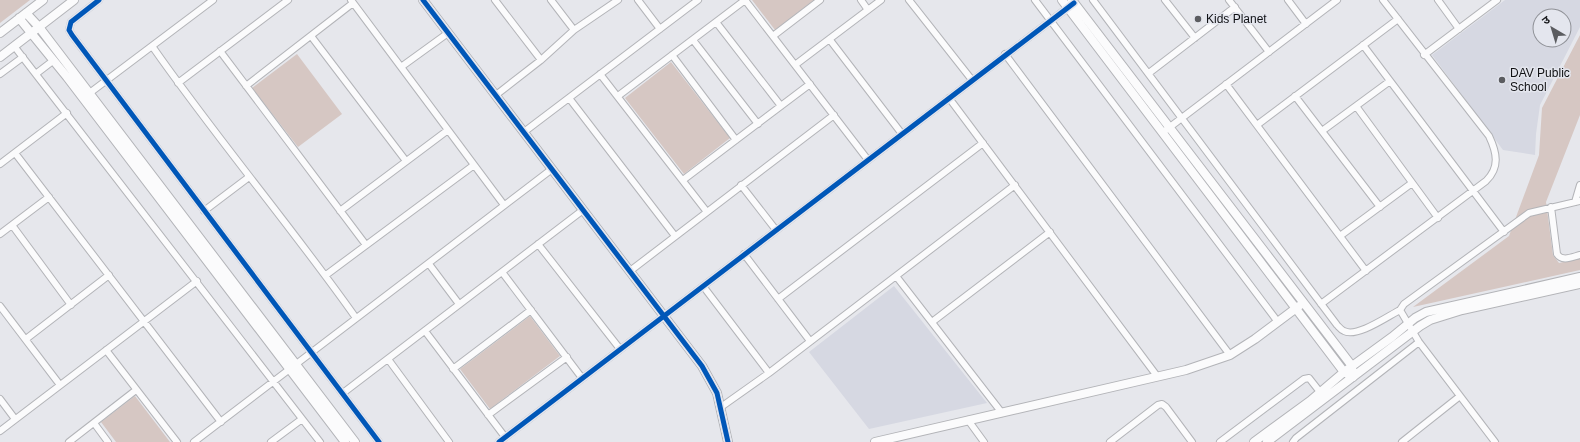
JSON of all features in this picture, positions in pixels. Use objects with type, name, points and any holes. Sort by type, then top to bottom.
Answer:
[{"type":"street","points":[[0,33],[43,0]]},
{"type":"street","points":[[0,57],[74,0]]},
{"type":"street","points":[[99,0],[71,22],[69,30],[379,442]]},
{"type":"street","points":[[86,96],[213,0]]},
{"type":"street","points":[[178,83],[288,0]]},
{"type":"street","points":[[423,0],[630,270],[711,380],[717,392],[728,442]]},
{"type":"street","points":[[495,0],[541,60]]},
{"type":"street","points":[[551,0],[574,30]]},
{"type":"street","points":[[496,95],[541,60],[574,30],[618,0]]},
{"type":"street","points":[[638,0],[660,29]]},
{"type":"street","points":[[524,132],[660,29],[690,2],[698,0]]},
{"type":"street","points":[[618,96],[745,0],[868,160]]},
{"type":"street","points":[[773,36],[820,0]]},
{"type":"street","points":[[860,0],[868,10]]},
{"type":"street","points":[[795,65],[881,0]]},
{"type":"street","points":[[909,0],[972,80]]},
{"type":"street","points":[[1035,0],[1278,322]]},
{"type":"street","points":[[1062,0],[1071,3],[1170,128],[1352,366],[1353,376]]},
{"type":"street","points":[[1093,0],[1321,304],[1343,331],[1350,333],[1357,332],[1400,310],[1404,304],[1529,213],[1578,201],[1580,185]]},
{"type":"street","points":[[1165,0],[1194,38]]},
{"type":"street","points":[[1229,0],[1269,52]]},
{"type":"street","points":[[1288,0],[1306,24]]},
{"type":"street","points":[[1163,133],[1337,0]]},
{"type":"street","points":[[1321,304],[1486,181],[1493,174],[1496,166],[1494,145],[1489,136],[1424,55],[1383,0]]},
{"type":"street","points":[[1438,0],[1459,29]]},
{"type":"street","points":[[1424,55],[1497,0]]},
{"type":"street","points":[[246,86],[352,2],[504,205]]},
{"type":"street","points":[[499,442],[1071,3]]},
{"type":"street","points":[[1071,3],[1163,133],[1344,372],[1353,376]]},
{"type":"street","points":[[1149,73],[1235,7]]},
{"type":"street","points":[[22,16],[35,30],[86,96],[293,367],[355,442]]},
{"type":"street","points":[[1257,125],[1398,19]]},
{"type":"street","points":[[716,22],[781,106]]},
{"type":"street","points":[[35,30],[54,60],[86,96]]},
{"type":"street","points":[[401,67],[448,33]]},
{"type":"street","points":[[311,36],[406,161]]},
{"type":"street","points":[[693,40],[758,124]]},
{"type":"street","points":[[830,40],[902,134]]},
{"type":"street","points":[[1363,45],[1504,232]]},
{"type":"street","points":[[14,46],[198,281],[320,442]]},
{"type":"street","points":[[152,46],[249,177],[326,275],[356,318]]},
{"type":"street","points":[[220,51],[366,245]]},
{"type":"street","points":[[1005,54],[1230,355]]},
{"type":"street","points":[[672,55],[736,140]]},
{"type":"street","points":[[0,74],[23,57]]},
{"type":"street","points":[[37,74],[54,60]]},
{"type":"street","points":[[600,74],[707,212]]},
{"type":"street","points":[[1322,131],[1390,80]]},
{"type":"street","points":[[683,180],[810,84]]},
{"type":"street","points":[[1226,84],[1366,270]]},
{"type":"street","points":[[1295,96],[1380,207]]},
{"type":"street","points":[[569,98],[675,236]]},
{"type":"street","points":[[949,98],[1016,185],[1157,376]]},
{"type":"street","points":[[1356,106],[1438,218]]},
{"type":"street","points":[[0,164],[67,113]]},
{"type":"street","points":[[630,270],[834,115]]},
{"type":"street","points":[[340,211],[448,130]]},
{"type":"street","points":[[778,299],[983,143]]},
{"type":"street","points":[[15,153],[221,422]]},
{"type":"street","points":[[326,275],[474,165]]},
{"type":"street","points":[[194,442],[552,168]]},
{"type":"street","points":[[204,211],[249,177]]},
{"type":"street","points":[[1340,236],[1412,183]]},
{"type":"street","points":[[741,185],[776,230]]},
{"type":"street","points":[[721,407],[769,373],[1016,185]]},
{"type":"street","points":[[0,234],[49,197]]},
{"type":"street","points":[[1549,208],[1557,254],[1563,259],[1580,255]]},
{"type":"street","points":[[343,393],[583,210]]},
{"type":"street","points":[[12,225],[71,305]]},
{"type":"street","points":[[932,322],[1050,232]]},
{"type":"street","points":[[538,244],[620,349]]},
{"type":"street","points":[[744,254],[810,341]]},
{"type":"street","points":[[428,264],[459,304]]},
{"type":"street","points":[[502,272],[582,378]]},
{"type":"street","points":[[26,339],[109,275]]},
{"type":"street","points":[[896,276],[1002,413]]},
{"type":"street","points":[[1254,442],[1415,318],[1426,312],[1438,308],[1580,277]]},
{"type":"street","points":[[0,431],[60,384],[198,281]]},
{"type":"street","points":[[1267,442],[1413,331],[1430,320],[1445,314],[1580,284]]},
{"type":"street","points":[[703,286],[769,373]]},
{"type":"street","points":[[875,442],[902,439],[968,420],[1186,370],[1230,355],[1255,339],[1303,303]]},
{"type":"street","points":[[0,306],[60,384]]},
{"type":"street","points":[[453,369],[531,310]]},
{"type":"street","points":[[1400,310],[1419,342],[1495,442]]},
{"type":"street","points":[[424,331],[505,437]]},
{"type":"street","points":[[1293,442],[1356,390],[1419,342]]},
{"type":"street","points":[[106,350],[177,442]]},
{"type":"street","points":[[488,415],[567,357]]},
{"type":"street","points":[[388,359],[449,442]]},
{"type":"street","points":[[293,367],[345,442]]},
{"type":"street","points":[[1220,442],[1304,379],[1309,378],[1320,392]]},
{"type":"street","points":[[68,442],[136,390]]},
{"type":"street","points":[[1402,442],[1460,396]]},
{"type":"street","points":[[0,399],[15,419]]},
{"type":"street","points":[[1110,442],[1158,405],[1162,404],[1166,407],[1192,442]]},
{"type":"street","points":[[271,442],[302,419]]},
{"type":"street","points":[[968,420],[984,442]]},
{"type":"street","points":[[94,423],[108,442]]},
{"type":"shaded area","points":[[0,0],[30,0],[0,23]]},
{"type":"shaded area","points":[[752,0],[814,0],[775,30]]},
{"type":"shaded area","name":"DAV Public School","points":[[1505,0],[1580,0],[1580,27],[1572,43],[1572,8],[1532,8],[1532,48],[1569,48],[1540,105],[1535,155],[1503,150],[1432,55]]},
{"type":"shaded area","points":[[1580,35],[1580,115],[1546,202],[1553,255],[1559,263],[1580,258],[1580,270],[1413,307],[1509,236],[1539,155],[1542,108]]},
{"type":"shaded area","points":[[297,54],[342,114],[298,147],[252,88]]},
{"type":"shaded area","points":[[671,62],[730,138],[684,174],[625,98]]},
{"type":"shaded area","points":[[894,286],[987,403],[869,429],[809,352]]},
{"type":"shaded area","points":[[530,316],[560,356],[490,409],[460,369]]},
{"type":"shaded area","points":[[135,396],[170,442],[116,442],[101,422]]},
{"type":"cycle path","points":[[99,0],[71,22],[69,30],[72,35],[379,442]]},
{"type":"cycle path","points":[[423,0],[702,366],[717,393],[728,442]]},
{"type":"cycle path","points":[[499,442],[1074,3]]},
{"type":"place","name":"Kids Planet","points":[[1198,19]]},
{"type":"place","name":"DAV Public School","points":[[1502,80]]}]
